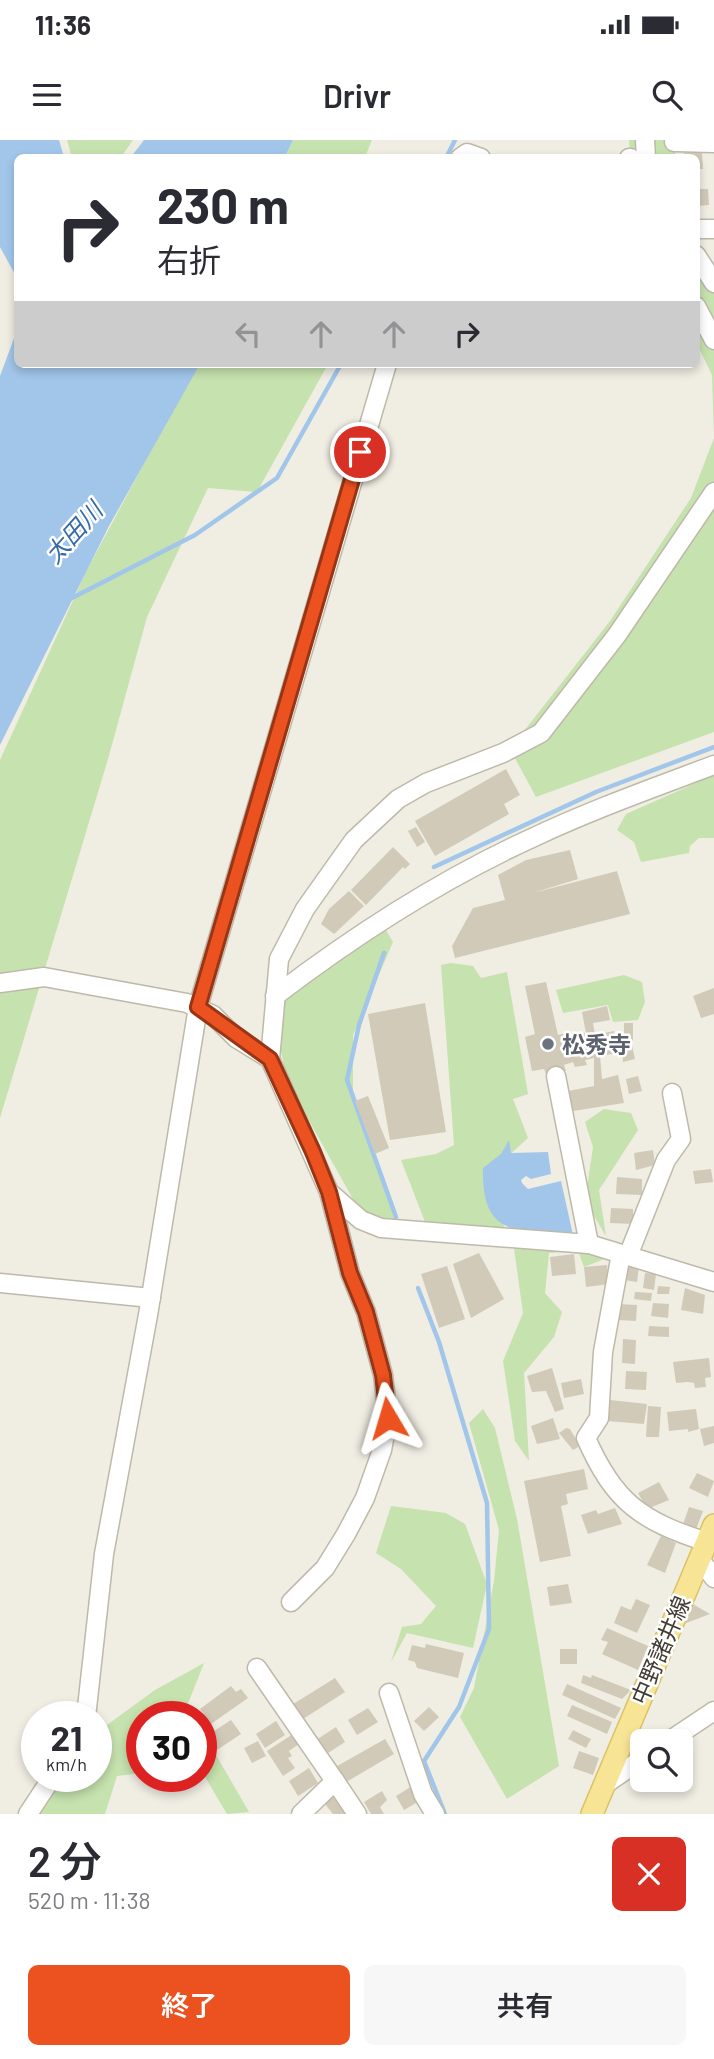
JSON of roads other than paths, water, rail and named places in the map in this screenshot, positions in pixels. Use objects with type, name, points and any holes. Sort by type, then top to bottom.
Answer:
[{"type":"main road","name":"中野諸井線","points":[[592,1814],[707,1542]]},
{"type":"street","points":[[673,147],[714,143]]},
{"type":"street","points":[[700,261],[714,283]]},
{"type":"street","points":[[700,314],[714,340]]},
{"type":"street","points":[[700,329],[714,348]]},
{"type":"street","points":[[88,1701],[104,1554],[151,1298],[198,1007],[386,368]]},
{"type":"street","points":[[291,1602],[325,1568],[365,1498],[382,1450],[388,1418],[383,1375],[370,1324],[350,1273],[329,1192],[270,1059],[279,959],[304,909],[354,840],[398,799],[426,783],[503,753],[541,733],[617,635],[714,492]]},
{"type":"street","points":[[275,996],[342,945],[473,868],[531,838],[714,765]]},
{"type":"street","points":[[0,984],[44,977],[158,997],[198,1007],[270,1059]]},
{"type":"street","points":[[556,1076],[589,1244]]},
{"type":"street","points":[[672,1093],[681,1139],[666,1160],[624,1255],[603,1352],[600,1418],[586,1437],[607,1480],[636,1513],[707,1542],[714,1578]]},
{"type":"street","points":[[329,1192],[361,1220],[382,1228],[589,1244],[714,1282]]},
{"type":"street","points":[[0,1283],[151,1298]]},
{"type":"street","points":[[257,1668],[357,1814]]},
{"type":"street","points":[[389,1693],[424,1794],[435,1814]]},
{"type":"street","points":[[686,1729],[714,1710]]},
{"type":"street","points":[[604,1785],[630,1767]]},
{"type":"street","points":[[301,1814],[335,1780]]},
{"type":"street","points":[[28,1814],[42,1792]]},
{"type":"water","points":[[0,140],[59,140],[63,154],[14,154],[14,273],[0,247]]},
{"type":"water","points":[[144,140],[293,140],[286,154],[133,154]]},
{"type":"water","name":"太田川","points":[[14,338],[14,368],[198,368],[109,526],[0,745],[0,376]]},
{"type":"water","points":[[509,1140],[511,1153],[548,1152],[551,1174],[531,1179],[526,1176],[521,1180],[528,1189],[561,1181],[573,1235],[520,1230],[496,1219],[488,1207],[483,1168],[501,1154]]},
{"type":"waterway","points":[[448,154],[455,140]]},
{"type":"waterway","points":[[68,600],[195,535],[277,478],[339,368]]},
{"type":"waterway","points":[[434,867],[596,792],[714,747]]},
{"type":"waterway","points":[[384,953],[359,1025],[347,1080],[396,1217]]},
{"type":"waterway","points":[[418,1288],[439,1342],[487,1503],[489,1629],[459,1707],[424,1761],[445,1814]]},
{"type":"place","name":"松秀寺","points":[[548,1044]]}]
